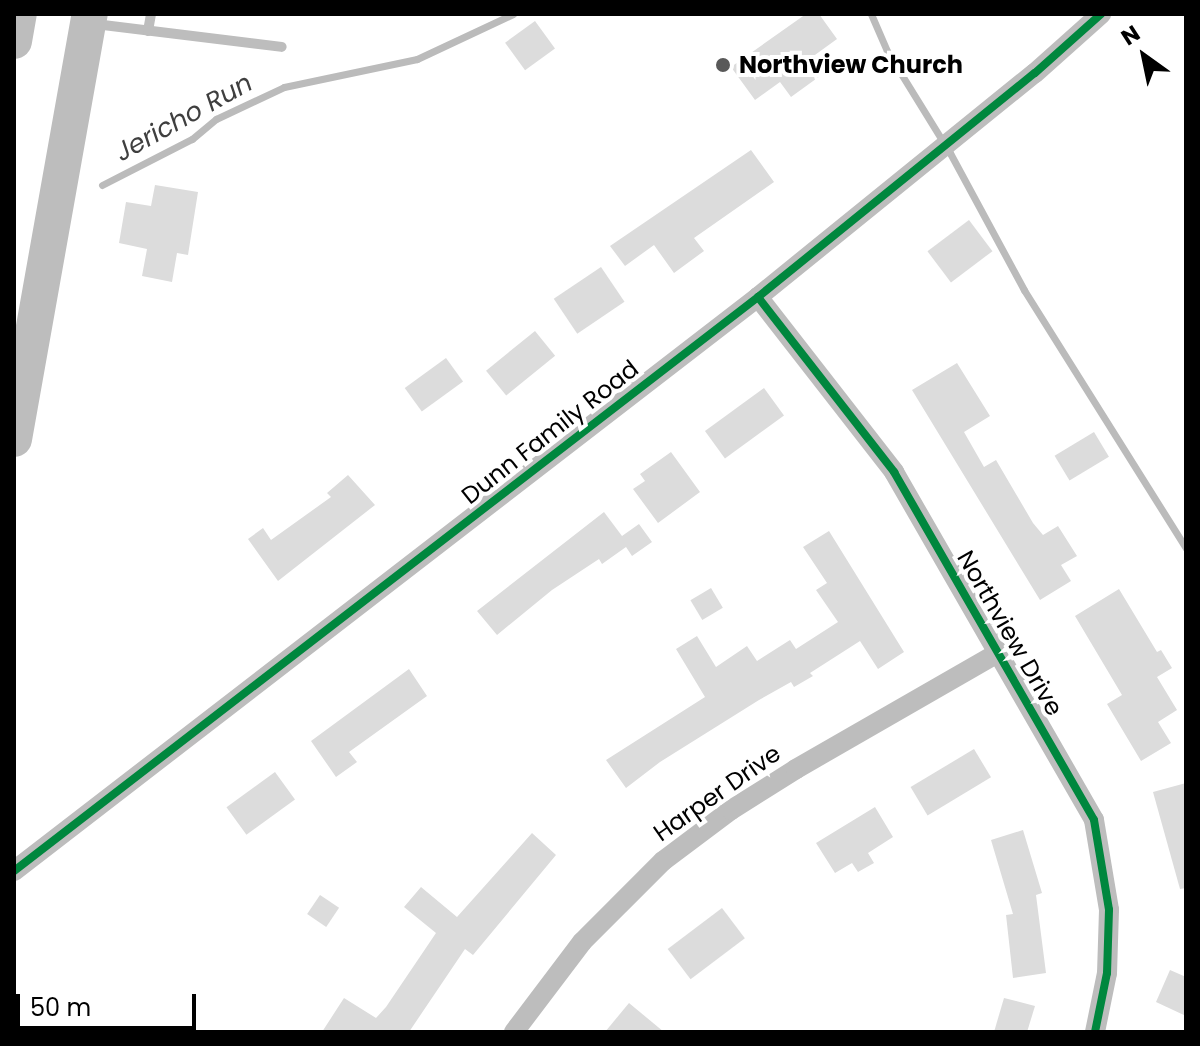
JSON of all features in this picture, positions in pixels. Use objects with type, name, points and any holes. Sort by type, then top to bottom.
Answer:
[{"type":"highway","points":[[14,41],[19,14]]},
{"type":"highway","points":[[14,439],[90,19]]},
{"type":"street","name":"Dunn Family Road","points":[[14,871],[758,297],[1035,73],[1101,14]]},
{"type":"street","name":"Northview Drive","points":[[758,297],[894,472],[1094,820],[1109,910],[1107,973],[1095,1032]]},
{"type":"street","name":"Harper Drive","points":[[514,1032],[582,942],[663,861],[731,810],[783,777],[998,653]]},
{"type":"lane","points":[[148,31],[151,14]]},
{"type":"lane","points":[[90,19],[148,31],[282,47]]},
{"type":"building","points":[[806,14],[819,14],[837,39],[808,60],[820,76],[791,97],[780,82],[755,100],[731,67]]},
{"type":"building","points":[[535,21],[555,49],[525,70],[505,43]]},
{"type":"building","points":[[751,150],[774,182],[694,238],[704,251],[674,273],[654,245],[625,266],[610,246]]},
{"type":"building","points":[[155,185],[198,192],[188,255],[177,253],[172,282],[142,276],[147,249],[119,243],[126,202],[151,206]]},
{"type":"building","points":[[969,220],[992,251],[951,282],[927,251]]},
{"type":"building","points":[[601,267],[624,302],[577,334],[554,299]]},
{"type":"building","points":[[535,331],[555,356],[506,396],[486,371]]},
{"type":"building","points":[[446,358],[463,381],[422,411],[405,388]]},
{"type":"building","points":[[957,363],[990,416],[964,432],[984,467],[996,460],[1043,535],[1058,526],[1077,556],[1061,565],[1071,581],[1040,600],[912,390]]},
{"type":"building","points":[[764,388],[784,416],[725,458],[705,431]]},
{"type":"building","points":[[1094,432],[1109,457],[1070,481],[1055,456]]},
{"type":"building","points":[[671,452],[700,492],[658,523],[633,489],[645,481],[640,474]]},
{"type":"building","points":[[348,475],[375,505],[278,581],[248,539],[263,528],[271,540],[331,497],[327,493]]},
{"type":"building","points":[[604,512],[622,536],[639,524],[652,542],[632,556],[626,547],[602,564],[599,559],[552,590],[497,635],[477,611]]},
{"type":"building","points":[[829,531],[904,652],[878,669],[860,641],[810,673],[813,676],[794,687],[791,682],[759,700],[660,762],[626,788],[606,760],[705,697],[676,649],[697,636],[716,667],[747,646],[757,661],[790,640],[796,649],[838,622],[816,590],[827,583],[803,547]]},
{"type":"building","points":[[711,588],[723,608],[702,620],[690,600]]},
{"type":"building","points":[[1119,589],[1157,652],[1161,650],[1172,668],[1157,677],[1177,710],[1158,722],[1171,743],[1141,761],[1107,704],[1122,695],[1075,616]]},
{"type":"building","points":[[409,669],[427,696],[349,752],[357,762],[336,777],[311,741]]},
{"type":"building","points":[[974,749],[991,777],[928,815],[911,787]]},
{"type":"building","points":[[275,772],[295,800],[246,835],[226,807]]},
{"type":"building","points":[[1186,783],[1186,888],[1180,889],[1153,792]]},
{"type":"building","points":[[875,807],[893,837],[868,853],[874,863],[858,872],[852,863],[835,873],[816,843]]},
{"type":"building","points":[[1023,830],[1042,893],[1036,895],[1046,973],[1013,978],[1006,915],[1013,914],[991,840]]},
{"type":"building","points":[[532,833],[556,855],[473,955],[465,949],[409,1032],[322,1032],[344,998],[376,1018],[386,1007],[436,933],[404,907],[421,887],[457,917]]},
{"type":"building","points":[[320,895],[339,908],[326,927],[307,914]]},
{"type":"building","points":[[722,908],[745,938],[691,979],[668,949]]},
{"type":"building","points":[[1170,970],[1186,977],[1186,1016],[1156,1002]]},
{"type":"building","points":[[1004,998],[1035,1006],[1027,1032],[994,1032]]},
{"type":"building","points":[[629,1003],[664,1032],[605,1032]]},
{"type":"waterway","name":"Jericho Run","points":[[102,185],[192,139],[216,119],[284,87],[417,59],[513,14]]},
{"type":"waterway","points":[[871,14],[887,51],[950,153],[1024,290],[1186,548]]},
{"type":"cycle path","points":[[14,871],[758,297],[1035,73],[1101,14]]},
{"type":"cycle path","points":[[758,297],[894,472],[1094,820],[1109,910],[1107,973],[1095,1032]]},
{"type":"place","name":"Northview Church","points":[[723,65]]}]
